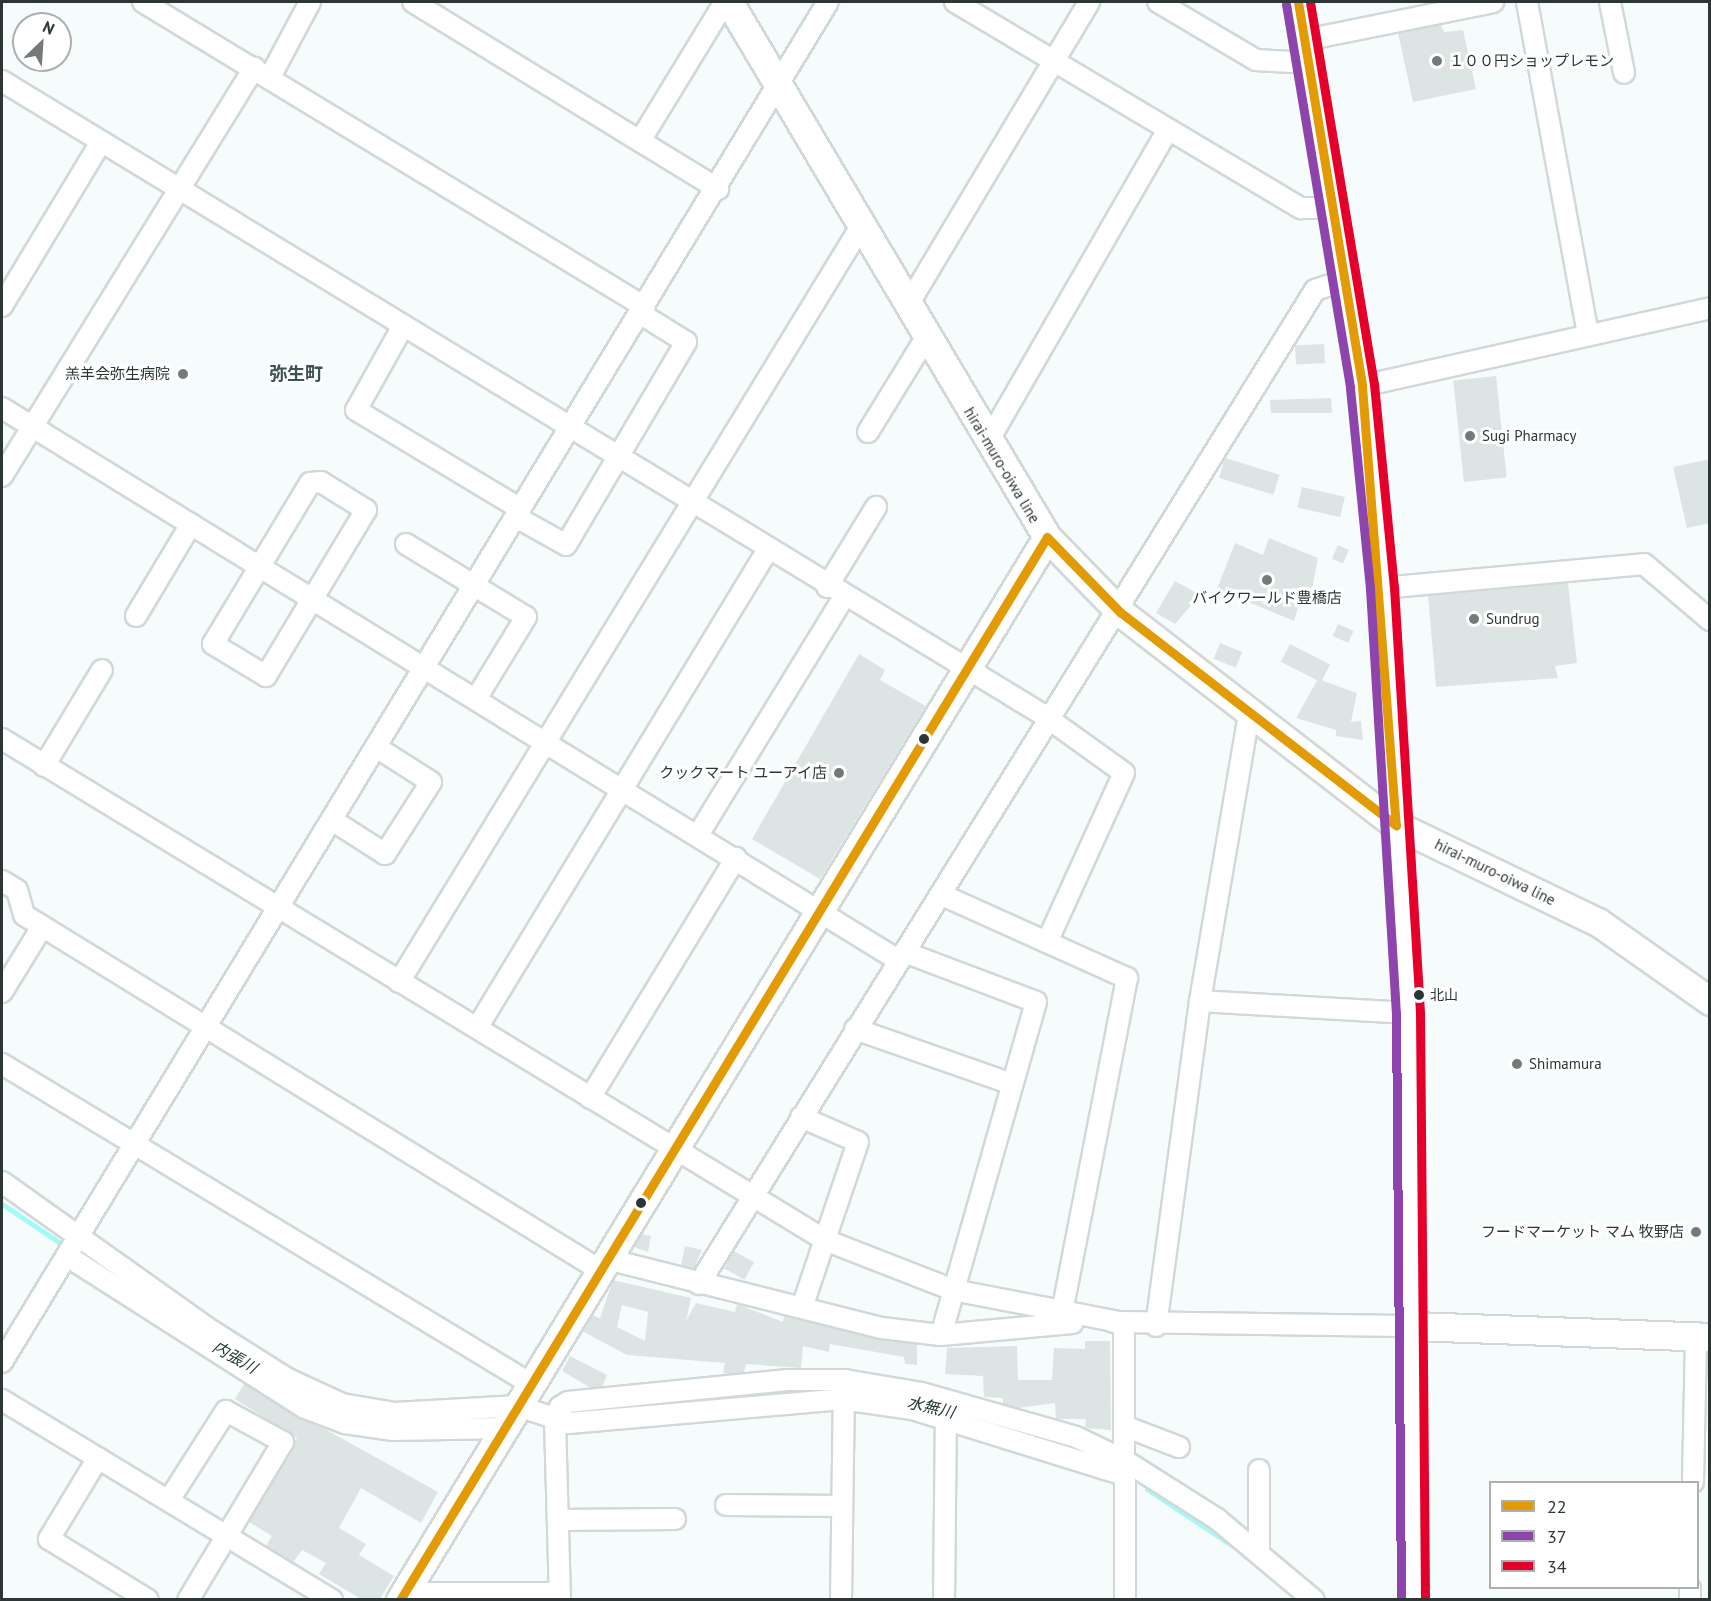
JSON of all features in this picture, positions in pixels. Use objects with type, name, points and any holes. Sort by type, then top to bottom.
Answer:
[{"type":"main road","name":"hirai-muro-oiwa line","points":[[727,2],[860,228],[909,303],[987,443],[1047,537],[1120,612],[1249,714],[1396,825],[1598,922],[1710,1001]]},
{"type":"main road","points":[[1298,2],[1362,386],[1382,588],[1408,1013],[1413,1326],[1413,1599]]},
{"type":"main road","points":[[401,1596],[1047,537]]},
{"type":"main road","points":[[1413,1326],[1703,1337]]},
{"type":"street","points":[[143,2],[262,72],[643,310],[686,342],[566,545],[356,410],[403,326]]},
{"type":"street","points":[[2,476],[178,189],[309,2]]},
{"type":"street","points":[[414,2],[718,189]]},
{"type":"street","points":[[640,141],[727,2]]},
{"type":"street","points":[[2,1362],[518,513],[718,189],[828,2]]},
{"type":"street","points":[[955,2],[1301,208],[1331,208]]},
{"type":"street","points":[[909,303],[1089,2]]},
{"type":"street","points":[[1158,2],[1256,60],[1307,51],[1493,2]]},
{"type":"street","points":[[1527,2],[1588,335]]},
{"type":"street","points":[[1610,2],[1624,73]]},
{"type":"street","points":[[2,81],[767,551],[967,670],[1124,773],[1047,942]]},
{"type":"street","points":[[987,443],[1168,130]]},
{"type":"street","points":[[2,306],[101,142]]},
{"type":"street","points":[[399,982],[544,740],[860,228]]},
{"type":"street","points":[[699,1284],[855,1029],[1120,612],[1315,290],[1345,280]]},
{"type":"street","points":[[1362,386],[1710,308]]},
{"type":"street","points":[[868,432],[927,336]]},
{"type":"street","points":[[2,408],[819,909],[901,956],[1035,1002],[941,1335]]},
{"type":"street","points":[[321,482],[366,510],[266,676],[213,644],[260,566],[310,483],[321,482]]},
{"type":"street","points":[[698,835],[835,592],[876,507]]},
{"type":"street","points":[[136,616],[191,524]]},
{"type":"street","points":[[406,544],[526,617],[476,699]]},
{"type":"street","points":[[477,1028],[767,551]]},
{"type":"street","points":[[1382,588],[1644,564],[1710,620]]},
{"type":"street","points":[[44,766],[102,669]]},
{"type":"street","points":[[1156,1326],[1200,1001],[1249,714]]},
{"type":"street","points":[[2,739],[825,1240],[953,1290],[1061,1319]]},
{"type":"street","points":[[332,820],[385,854],[431,782],[376,747]]},
{"type":"street","points":[[590,1098],[736,858]]},
{"type":"street","points":[[2,881],[17,890],[24,915],[42,927],[205,1029],[604,1264],[801,1307],[882,1328],[941,1335],[1061,1319],[1156,1326],[1413,1326]]},
{"type":"street","points":[[942,895],[1126,978],[1061,1319]]},
{"type":"street","points":[[2,992],[42,927]]},
{"type":"street","points":[[1200,1001],[1408,1013]]},
{"type":"street","points":[[855,1029],[1012,1084]]},
{"type":"street","points":[[2,1064],[134,1144],[518,1406],[555,1418]]},
{"type":"street","points":[[801,1117],[858,1142],[801,1307]]},
{"type":"street","points":[[2,1182],[72,1247],[305,1408],[345,1423],[393,1430],[518,1406]]},
{"type":"street","points":[[1124,1323],[1125,1599]]},
{"type":"street","points":[[1693,1481],[1703,1337]]},
{"type":"street","points":[[401,1596],[560,1596],[560,1520],[555,1418],[568,1402],[788,1380],[1077,1437],[1259,1552],[1314,1599]]},
{"type":"street","points":[[841,1599],[844,1390]]},
{"type":"street","points":[[2,1400],[226,1536],[309,1594],[332,1599]]},
{"type":"street","points":[[944,1599],[945,1410]]},
{"type":"street","points":[[169,1500],[226,1411],[283,1442],[188,1599]]},
{"type":"street","points":[[1124,1426],[1179,1447]]},
{"type":"street","points":[[98,1458],[49,1539],[148,1599]]},
{"type":"street","points":[[1259,1552],[1260,1470]]},
{"type":"street","points":[[726,1505],[841,1506]]},
{"type":"street","points":[[560,1520],[675,1519]]},
{"type":"building","name":"１００円ショップレモン","points":[[1441,25],[1444,32],[1463,30],[1476,89],[1413,102],[1398,33]]},
{"type":"building","points":[[1324,344],[1325,363],[1296,364],[1295,346]]},
{"type":"building","points":[[1496,376],[1507,477],[1464,482],[1453,380]]},
{"type":"building","points":[[1331,398],[1332,413],[1271,413],[1270,400]]},
{"type":"building","points":[[1225,458],[1280,475],[1273,495],[1219,478]]},
{"type":"building","points":[[1710,459],[1710,523],[1687,528],[1673,467]]},
{"type":"building","points":[[1302,487],[1345,497],[1340,517],[1297,507]]},
{"type":"building","points":[[1269,538],[1318,558],[1312,590],[1299,604],[1294,621],[1217,589],[1235,543],[1263,555]]},
{"type":"building","points":[[1338,545],[1349,550],[1343,564],[1332,559]]},
{"type":"building","points":[[1175,581],[1200,595],[1175,624],[1156,613]]},
{"type":"building","points":[[1568,583],[1577,663],[1555,666],[1558,678],[1436,687],[1428,596]]},
{"type":"building","points":[[1338,624],[1354,631],[1348,643],[1333,636]]},
{"type":"building","points":[[1220,643],[1242,652],[1236,668],[1214,659]]},
{"type":"building","points":[[1290,644],[1330,664],[1321,682],[1281,662]]},
{"type":"building","name":"クックマート ユーアイ店","points":[[859,654],[885,670],[880,680],[926,706],[820,879],[752,839]]},
{"type":"building","points":[[1318,679],[1357,693],[1351,722],[1361,721],[1363,740],[1336,736],[1336,730],[1296,718]]},
{"type":"building","points":[[642,1234],[651,1236],[648,1252],[633,1247]]},
{"type":"building","points":[[685,1246],[702,1250],[694,1269],[681,1265]]},
{"type":"building","points":[[734,1251],[754,1262],[744,1280],[724,1268]]},
{"type":"building","points":[[613,1280],[691,1298],[686,1321],[696,1303],[735,1312],[737,1304],[783,1322],[784,1316],[917,1344],[917,1365],[905,1364],[904,1357],[830,1344],[829,1352],[803,1346],[801,1368],[746,1364],[744,1372],[729,1374],[723,1373],[725,1363],[627,1355],[582,1331],[592,1315],[600,1318]],"holes":[[[622,1305],[648,1312],[645,1341],[617,1327]]]},
{"type":"building","points":[[1085,1341],[1110,1341],[1111,1430],[1085,1428],[1086,1419],[1056,1419],[1055,1403],[1018,1408],[1003,1404],[1003,1398],[984,1397],[983,1376],[945,1374],[947,1348],[1017,1346],[1018,1380],[1052,1380],[1054,1348],[1085,1349]]},
{"type":"building","points":[[570,1356],[607,1375],[602,1387],[591,1388],[562,1371]]},
{"type":"building","points":[[244,1384],[438,1492],[421,1523],[361,1488],[339,1528],[366,1544],[359,1555],[394,1576],[380,1599],[361,1599],[319,1574],[326,1563],[302,1550],[293,1562],[266,1546],[272,1536],[249,1522],[297,1438],[235,1399]]},
{"type":"waterway","name":"内張川","points":[[2,1204],[66,1247]]},
{"type":"waterway","name":"水無川","points":[[749,1393],[833,1391]]},
{"type":"waterway","name":"内張川","points":[[566,1413],[686,1400]]},
{"type":"waterway","name":"水無川","points":[[1147,1489],[1239,1550]]},
{"type":"transit line","name":"22","points":[[1298,2],[1362,386],[1396,825]]},
{"type":"transit line","name":"34","points":[[1310,2],[1374,384],[1394,587],[1420,1013],[1425,1600]]},
{"type":"transit line","name":"37","points":[[1286,4],[1350,388],[1370,589],[1396,1013],[1401,1600]]},
{"type":"transit line","name":"22","points":[[1047,537],[1120,612],[1396,825]]},
{"type":"transit line","name":"22","points":[[400,1600],[1047,537]]},
{"type":"place","name":"１００円ショップレモン","points":[[1437,61]]},
{"type":"place","name":"羔羊会弥生病院","points":[[183,374]]},
{"type":"place","name":"Sugi Pharmacy","points":[[1470,436]]},
{"type":"place","name":"バイクワールド豊橋店","points":[[1267,580]]},
{"type":"place","name":"Sundrug","points":[[1474,619]]},
{"type":"place","name":"クックマート ユーアイ店","points":[[839,773]]},
{"type":"place","name":"北山","points":[[1419,995]]},
{"type":"place","name":"Shimamura","points":[[1517,1064]]},
{"type":"place","name":"フードマーケット マム 牧野店","points":[[1696,1232]]},
{"type":"district","name":"弥生町","points":[[296,374]]}]
